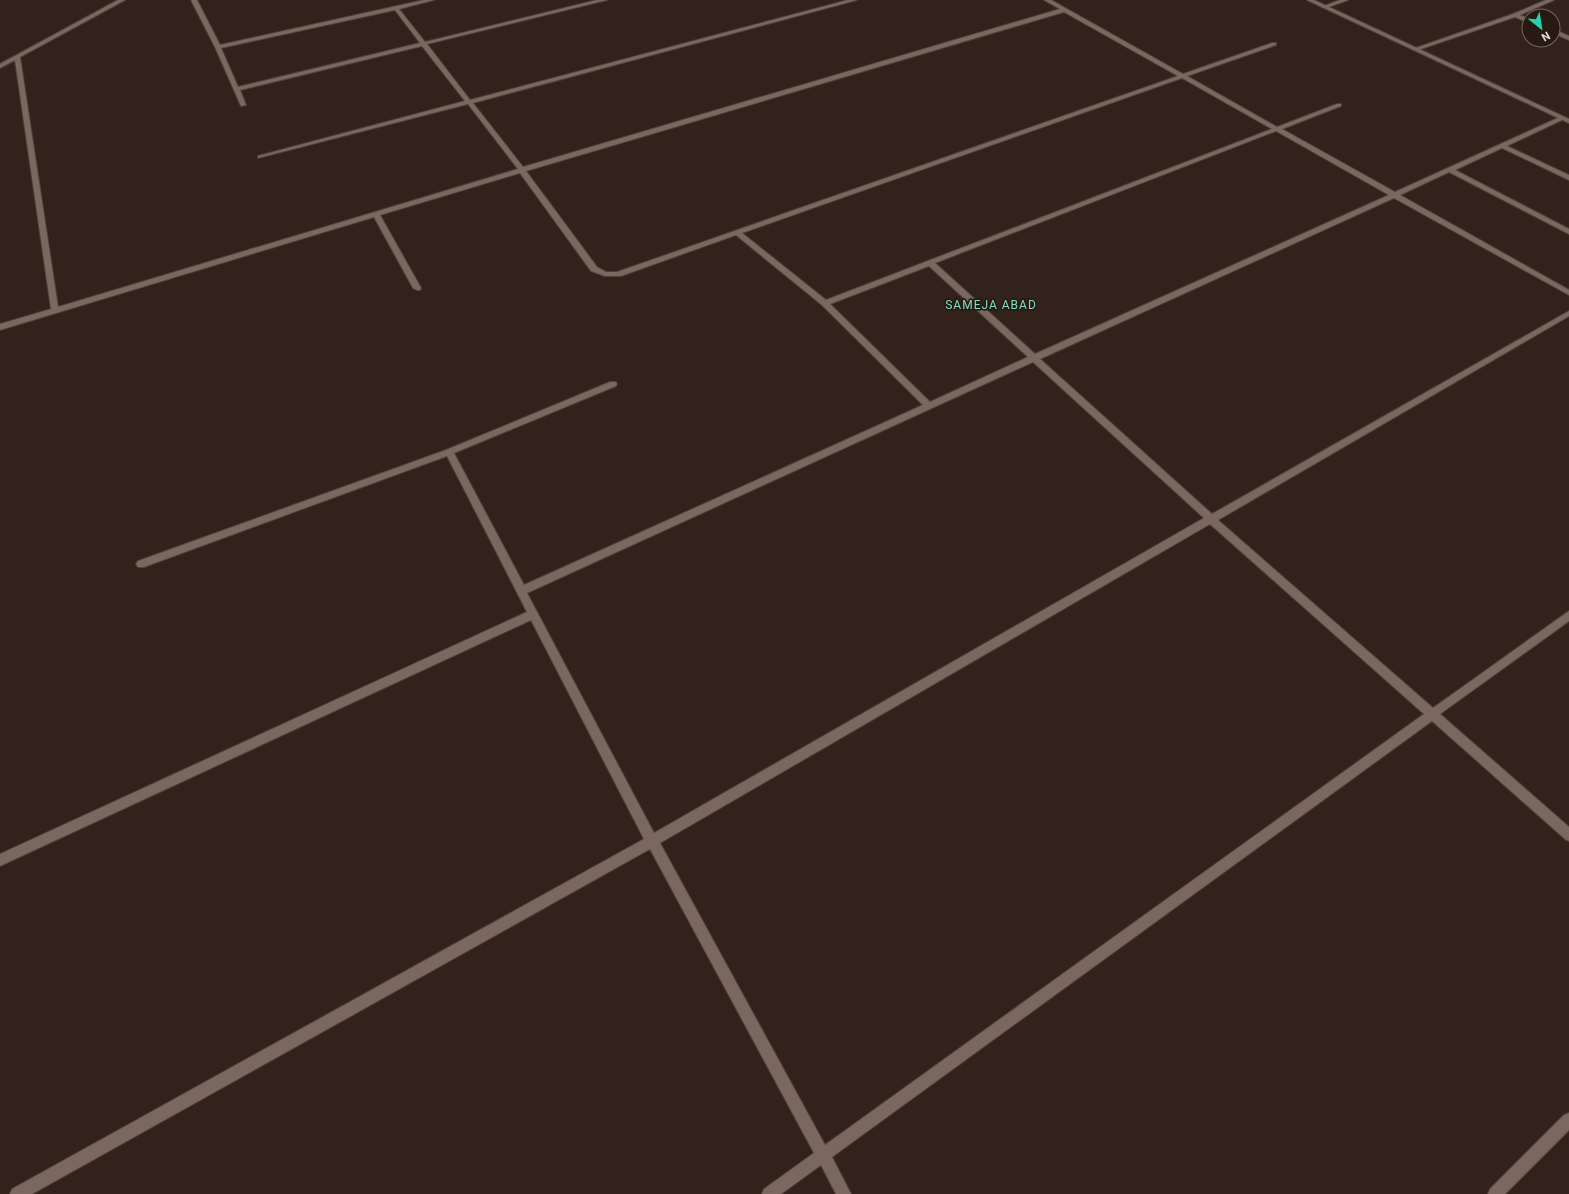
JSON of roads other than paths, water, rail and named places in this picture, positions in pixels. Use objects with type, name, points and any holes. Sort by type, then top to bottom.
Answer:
[{"type":"street","points":[[0,66],[122,0]]},
{"type":"street","points":[[194,0],[218,47],[243,105]]},
{"type":"street","points":[[218,47],[431,0]]},
{"type":"street","points":[[236,90],[423,43],[604,0]]},
{"type":"street","points":[[260,157],[854,0]]},
{"type":"street","points":[[1310,0],[1566,120]]},
{"type":"street","points":[[1324,7],[1345,0]]},
{"type":"street","points":[[1416,49],[1514,15],[1551,0]]},
{"type":"street","points":[[1053,2],[1064,10],[1569,293]]},
{"type":"street","points":[[396,8],[522,170],[594,269],[605,274],[618,274],[1274,44]]},
{"type":"street","points":[[0,327],[522,170],[1064,10]]},
{"type":"street","points":[[1514,15],[1521,18]]},
{"type":"street","points":[[17,56],[55,311]]},
{"type":"street","points":[[825,303],[1340,105]]},
{"type":"street","points":[[521,591],[1502,146],[1566,120]]},
{"type":"street","points":[[1502,146],[1569,178]]},
{"type":"street","points":[[1450,170],[1569,232]]},
{"type":"street","points":[[376,214],[418,288]]},
{"type":"street","points":[[736,232],[825,303],[929,406]]},
{"type":"street","points":[[930,263],[1211,519],[1569,835]]},
{"type":"street","points":[[17,1194],[652,841],[1569,313]]},
{"type":"street","points":[[141,564],[449,452],[613,384]]},
{"type":"street","points":[[449,452],[652,841],[844,1194]]},
{"type":"street","points":[[0,860],[533,614]]},
{"type":"street","points":[[769,1194],[1569,615]]},
{"type":"street","points":[[1495,1194],[1569,1120]]},
{"type":"district","name":"SAMEJA ABAD","points":[[991,305]]}]
